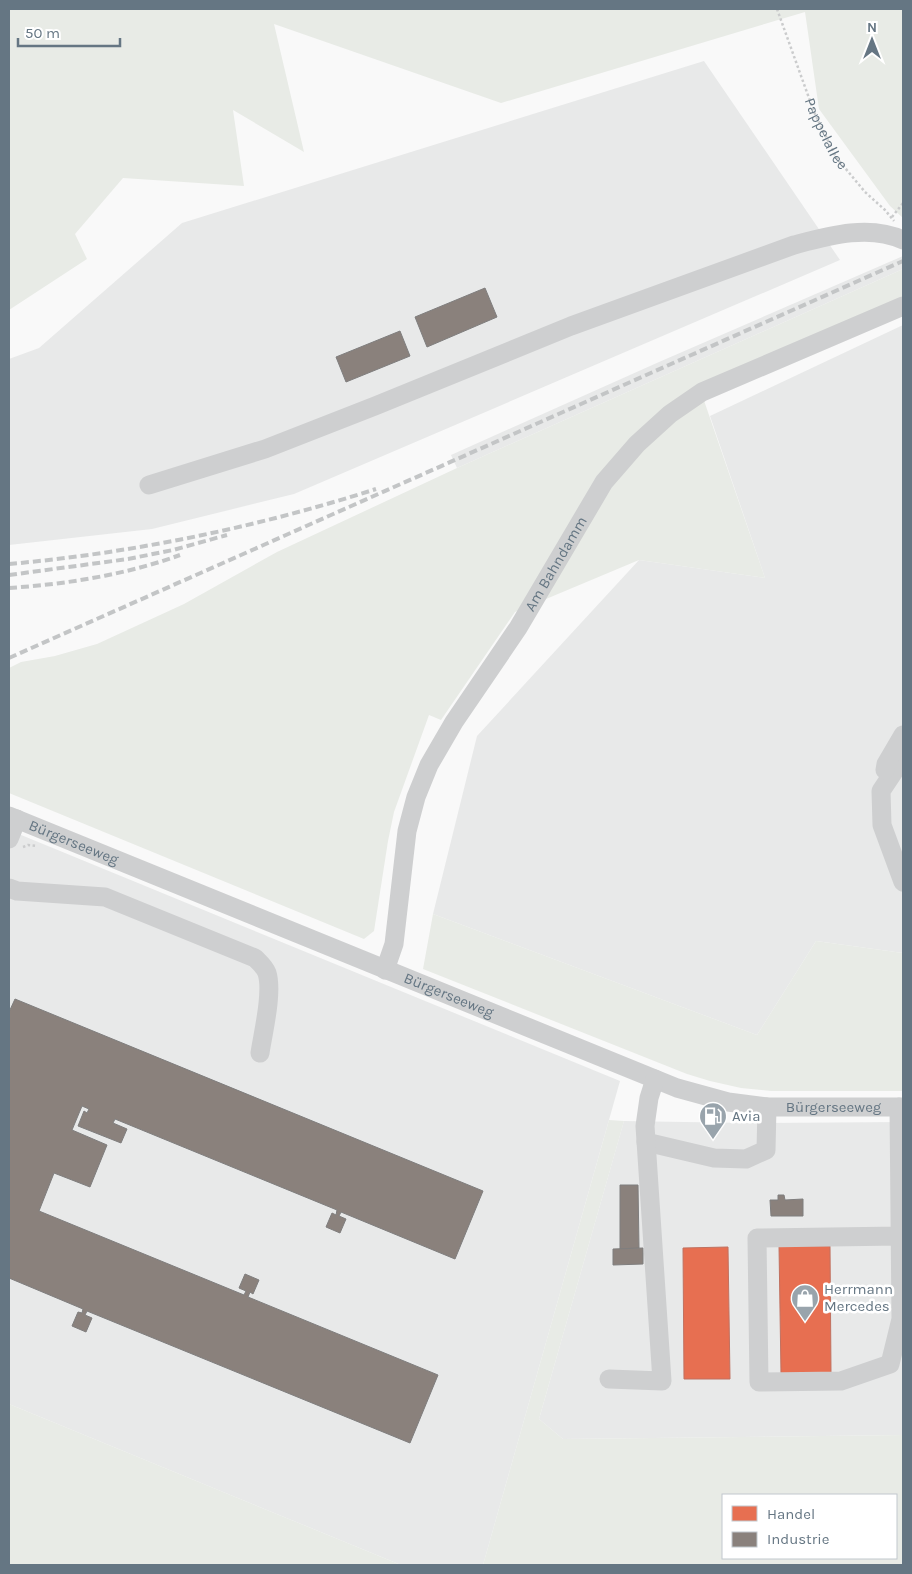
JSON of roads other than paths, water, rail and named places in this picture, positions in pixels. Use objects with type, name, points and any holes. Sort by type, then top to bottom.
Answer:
[{"type":"street","points":[[149,485],[264,449],[571,326],[794,245],[830,235],[857,233],[878,233],[901,239]]},
{"type":"street","name":"Am Bahndamm","points":[[385,970],[394,944],[407,831],[416,797],[429,765],[454,722],[518,628],[604,482],[637,444],[670,414],[702,392],[903,306]]},
{"type":"street","points":[[903,735],[886,764],[881,791],[882,825],[903,882]]},
{"type":"street","points":[[881,791],[903,758]]},
{"type":"street","points":[[13,818],[15,844]]},
{"type":"street","name":"Bürgerseeweg","points":[[13,818],[655,1079],[702,1096],[728,1102],[767,1107],[901,1107]]},
{"type":"street","points":[[9,877],[17,880],[90,884],[98,888],[105,897]]},
{"type":"street","points":[[9,888],[105,897],[255,958],[263,965],[267,972],[269,992],[260,1053]]},
{"type":"street","points":[[9,899],[89,906],[98,904],[105,897]]},
{"type":"street","points":[[609,1379],[662,1381],[645,1126],[649,1098],[655,1079]]},
{"type":"street","points":[[646,1142],[714,1158],[746,1159],[766,1150],[767,1107]]},
{"type":"street","points":[[899,1236],[757,1238],[759,1382],[841,1381],[890,1364],[901,1319],[899,1236],[901,1107]]},
{"type":"railway","points":[[9,658],[903,261]]},
{"type":"railway","points":[[9,564],[102,553],[195,537],[241,527],[376,489]]},
{"type":"railway","points":[[9,575],[128,559],[173,550],[227,535]]},
{"type":"railway","points":[[9,588],[96,578],[180,555]]},
{"type":"place","name":"Avia","points":[[713,1140]]},
{"type":"place","name":"Herrmann Mercedes","points":[[805,1322]]}]
